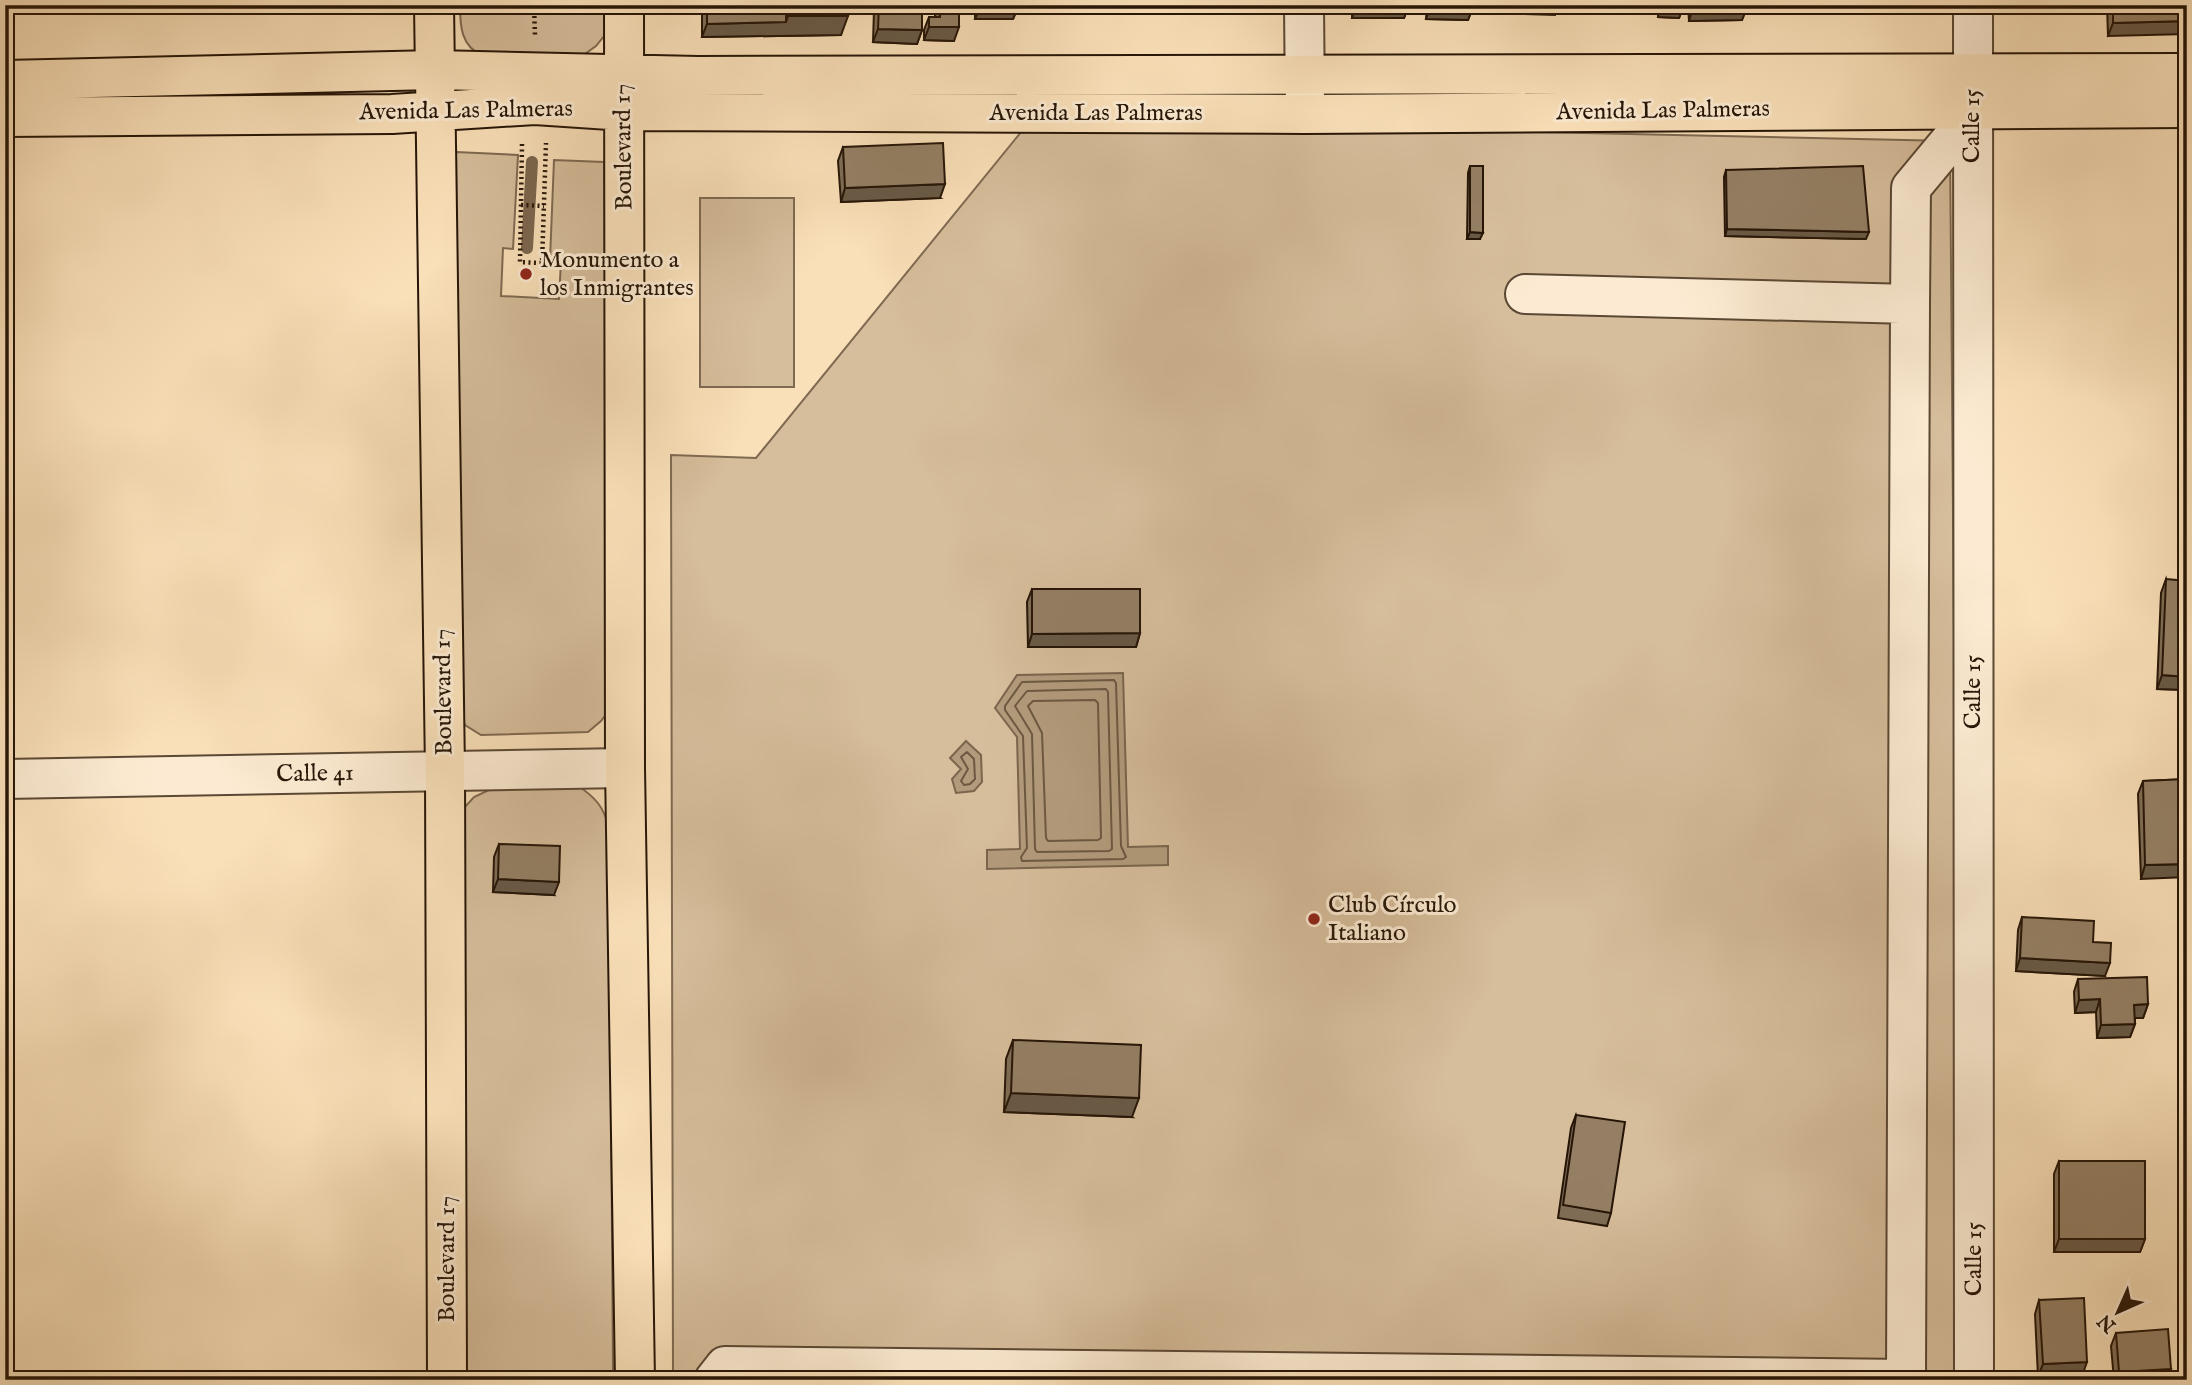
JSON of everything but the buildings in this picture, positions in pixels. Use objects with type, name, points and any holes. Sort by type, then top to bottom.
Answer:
[{"type":"main road","name":"Boulevard 17","points":[[434,5],[445,771],[447,1380]]},
{"type":"main road","name":"Boulevard 17","points":[[624,5],[625,768],[635,1380]]},
{"type":"main road","name":"Avenida Las Palmeras","points":[[5,80],[435,70],[624,93],[1305,114],[1972,91],[2187,73]]},
{"type":"main road","name":"Avenida Las Palmeras","points":[[5,117],[392,114],[535,105],[624,93],[1305,75],[1972,91],[2187,108]]},
{"type":"street","points":[[1304,5],[1305,114]]},
{"type":"street","name":"Calle 15","points":[[1973,5],[1974,1380]]},
{"type":"street","points":[[714,1380],[725,1366],[1906,1379],[1911,188],[1950,141]]},
{"type":"street","points":[[1525,294],[1910,304]]},
{"type":"street","name":"Calle 41","points":[[5,779],[625,768]]},
{"type":"path","points":[[522,143],[520,262],[542,263],[546,143]]},
{"type":"path","points":[[521,205],[544,206]]},
{"type":"shaded area","points":[[460,5],[612,5],[608,31],[596,46],[582,56],[482,56],[475,52],[463,35]]},
{"type":"shaded area","name":"Club Círculo Italiano","points":[[1030,121],[1950,141],[1960,1380],[673,1380],[671,455],[756,458]]},
{"type":"shaded area","points":[[456,152],[518,155],[513,249],[503,248],[501,296],[559,299],[561,261],[550,260],[554,160],[604,162],[610,709],[588,732],[481,735],[465,725],[459,710]]},
{"type":"shaded area","points":[[700,198],[794,198],[794,387],[700,387]]},
{"type":"shaded area","points":[[577,785],[598,803],[609,827],[613,1370],[610,1380],[462,1380],[464,808],[474,797],[491,789]]},
{"type":"water","points":[[1123,673],[1128,847],[1168,846],[1168,865],[987,869],[987,850],[1020,849],[1017,737],[995,708],[1017,675]]},
{"type":"water","points":[[966,741],[981,755],[982,782],[974,791],[956,793],[952,779],[961,769],[950,758]]},
{"type":"waterway","points":[[527,248],[532,162]]},
{"type":"place","name":"Monumento a los Inmigrantes","points":[[526,274]]},
{"type":"place","name":"Club Círculo Italiano","points":[[1314,919]]}]
